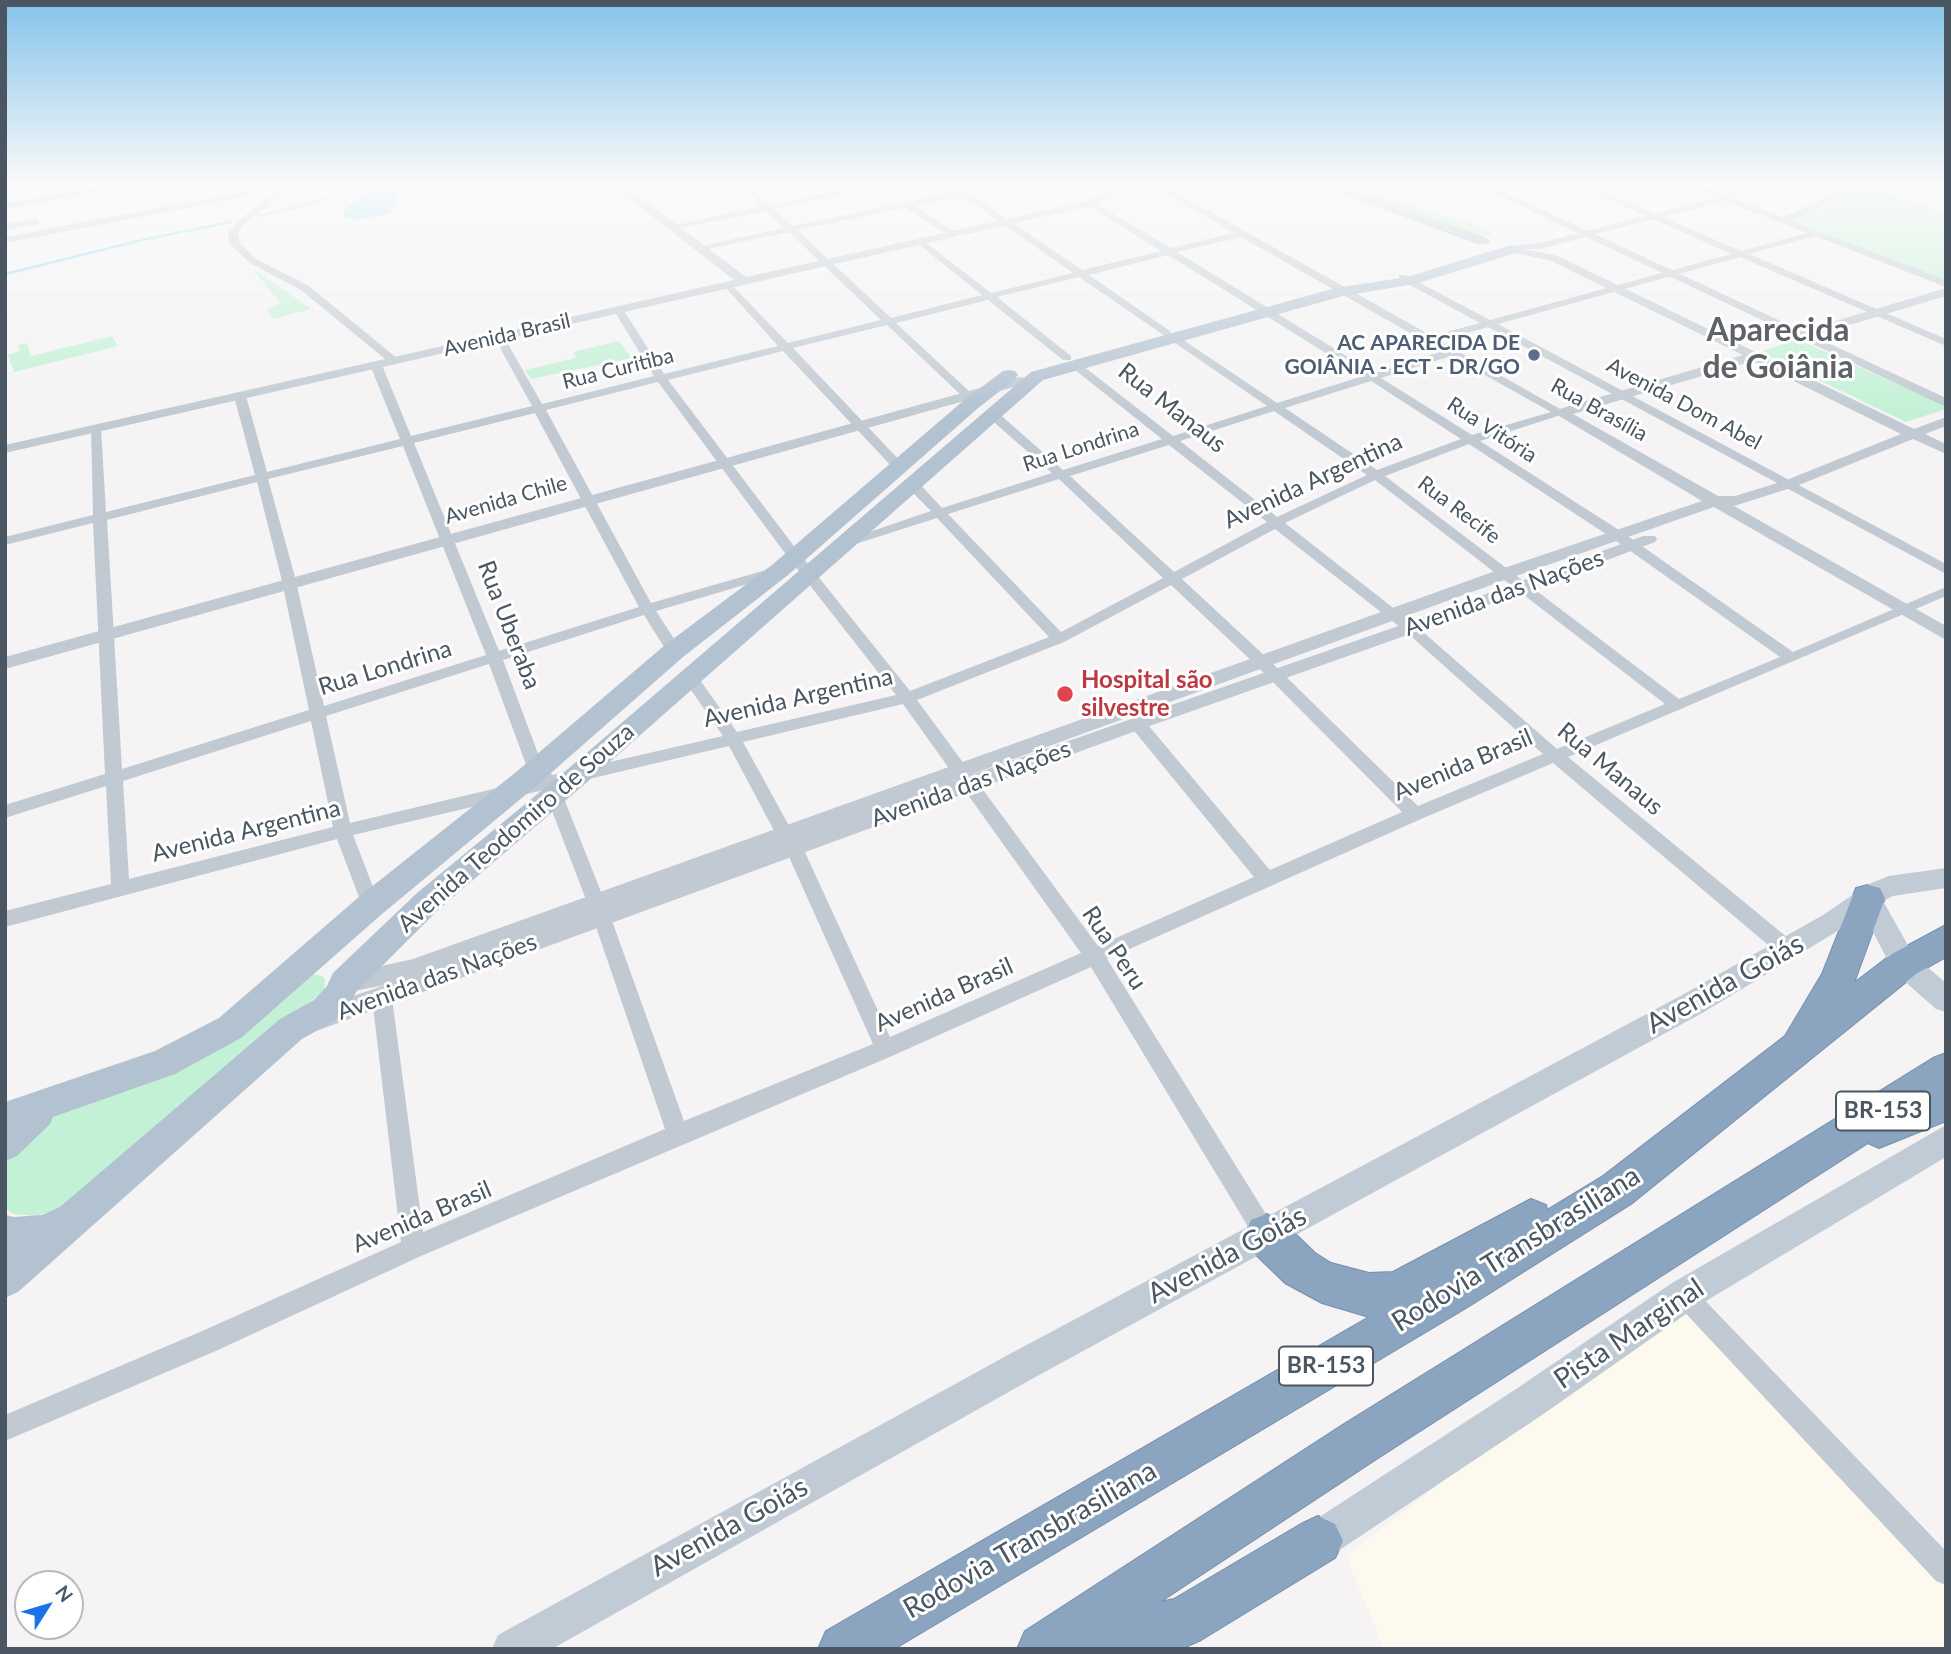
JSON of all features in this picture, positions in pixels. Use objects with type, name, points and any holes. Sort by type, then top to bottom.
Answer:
[{"type":"highway","points":[[1790,1057],[1836,981],[1868,898]]},
{"type":"highway","name":"Rodovia Transbrasiliana","points":[[844,1649],[1451,1293],[1617,1190],[1790,1057],[1904,964],[1946,939]]},
{"type":"highway","name":"BR-153","points":[[1043,1649],[1360,1441],[1819,1153],[1946,1070]]},
{"type":"highway","points":[[1819,1153],[1946,1104]]},
{"type":"highway","points":[[1266,1235],[1300,1268],[1322,1282],[1369,1296],[1397,1293],[1574,1197],[1617,1190]]},
{"type":"highway","points":[[1076,1649],[1183,1622],[1318,1541]]},
{"type":"main road","points":[[1406,279],[1446,262]]},
{"type":"main road","points":[[1406,279],[1456,262]]},
{"type":"main road","name":"Avenida Chile","points":[[1016,378],[1338,289],[1406,279]]},
{"type":"main road","name":"Avenida Teodomiro de Souza","points":[[51,1102],[163,1063],[230,1028],[371,905],[506,793],[578,775],[690,677],[795,567],[844,543],[906,476],[992,414],[1016,378]]},
{"type":"main road","name":"Avenida Teodomiro de Souza","points":[[5,1279],[291,1029],[324,1010],[338,996],[344,983],[674,651],[795,567],[906,476],[1016,378]]},
{"type":"main road","name":"Avenida Goiás","points":[[512,1649],[970,1394],[1787,949],[1889,886],[1946,878]]},
{"type":"main road","points":[[1868,898],[1899,950],[1904,964],[1946,1000]]},
{"type":"main road","points":[[290,978],[310,965],[333,964],[341,969],[344,983]]},
{"type":"main road","points":[[5,1118],[51,1102]]},
{"type":"main road","points":[[5,1144],[18,1128],[51,1102]]},
{"type":"main road","name":"Pista Marginal","points":[[1318,1541],[1529,1402],[1684,1295],[1942,1142]]},
{"type":"main road","points":[[5,1233],[13,1236],[43,1233],[77,1217]]},
{"type":"street","points":[[255,262],[305,288],[394,361]]},
{"type":"street","points":[[717,262],[743,281]]},
{"type":"street","name":"Avenida Brasil","points":[[5,449],[827,262]]},
{"type":"street","points":[[828,262],[965,392]]},
{"type":"street","name":"Rua Manaus","points":[[947,262],[1402,622],[1554,755],[1787,949]]},
{"type":"street","name":"Rua Recife","points":[[1067,262],[1169,335],[1377,475],[1677,705]]},
{"type":"street","name":"Rua Curitiba","points":[[5,541],[1125,262]]},
{"type":"street","name":"Rua Vitória","points":[[1186,262],[1373,377],[1624,541],[1792,658]]},
{"type":"street","name":"Rua Brasília","points":[[1290,262],[1727,503],[1946,634]]},
{"type":"street","points":[[1562,262],[1946,450]]},
{"type":"street","points":[[1644,262],[1946,403]]},
{"type":"street","points":[[1430,340],[1713,262]]},
{"type":"street","points":[[1759,262],[1946,343]]},
{"type":"street","points":[[1890,262],[1946,284]]},
{"type":"street","name":"Avenida Dom Abel","points":[[1406,279],[1946,570]]},
{"type":"street","points":[[729,285],[854,423],[1059,639]]},
{"type":"street","points":[[1801,335],[1946,292]]},
{"type":"street","name":"Rua Peru","points":[[618,309],[661,378],[722,459],[795,567],[906,698],[1094,957],[1266,1235]]},
{"type":"street","points":[[499,337],[647,609],[674,651]]},
{"type":"street","name":"Rua Londrina","points":[[844,543],[1451,352]]},
{"type":"street","points":[[1561,413],[1755,356]]},
{"type":"street","name":"Rua Uberaba","points":[[376,365],[599,910],[678,1134]]},
{"type":"street","name":"Avenida Chile","points":[[5,663],[106,631],[1016,378]]},
{"type":"street","points":[[240,396],[264,478],[343,831],[371,905]]},
{"type":"street","name":"Avenida Argentina","points":[[578,775],[906,698],[1059,639],[1278,522],[1377,475],[1469,440],[1561,413]]},
{"type":"street","points":[[992,414],[1063,476],[1269,668],[1415,814]]},
{"type":"street","name":"Avenida das Nações","points":[[291,1029],[382,999],[599,910],[1269,668],[1402,622],[1524,586],[1624,541],[1727,503],[1789,484],[1946,421]]},
{"type":"street","points":[[95,429],[120,887]]},
{"type":"street","name":"Avenida das Nações","points":[[1402,622],[1507,573],[1624,541]]},
{"type":"street","name":"Rua Londrina","points":[[5,812],[647,609],[795,567]]},
{"type":"street","name":"Avenida Brasil","points":[[5,1428],[209,1341],[413,1248],[885,1049],[1415,814],[1792,658],[1946,591]]},
{"type":"street","name":"Avenida Chile","points":[[5,655],[106,631]]},
{"type":"street","name":"Avenida das Nações","points":[[964,779],[1138,723],[1269,668]]},
{"type":"street","points":[[690,677],[732,737],[789,841],[885,1049]]},
{"type":"street","points":[[1138,723],[1268,881]]},
{"type":"street","name":"Avenida Argentina","points":[[5,919],[120,887],[506,793]]},
{"type":"street","name":"Avenida das Nações","points":[[344,983],[413,969],[599,910]]},
{"type":"street","points":[[382,999],[413,1248]]},
{"type":"street","points":[[1684,1295],[1946,1571]]},
{"type":"shaded area","points":[[1684,1295],[1946,1586],[1946,1649],[1384,1649],[1346,1556]]},
{"type":"green space","points":[[1898,262],[1946,262],[1946,281]]},
{"type":"green space","points":[[252,268],[311,309],[273,319],[267,310],[280,303]]},
{"type":"green space","points":[[112,336],[118,346],[6,374],[14,371],[8,356],[5,355],[20,351],[18,345],[27,343],[31,356]]},
{"type":"green space","points":[[1797,339],[1946,406],[1946,409],[1906,422],[1760,352]]},
{"type":"green space","points":[[619,341],[632,358],[531,379],[525,370],[576,358],[573,352]]},
{"type":"green space","points":[[311,974],[322,976],[325,980],[324,990],[76,1203],[36,1216],[14,1214],[5,1208],[5,1156],[31,1126]]},
{"type":"waterway","points":[[5,274],[53,262]]},
{"type":"place","name":"AC APARECIDA DE GOIÂNIA - ECT - DR/GO","points":[[1534,355]]},
{"type":"place","name":"Hospital são silvestre","points":[[1065,694]]},
{"type":"district","name":"Aparecida de Goiânia","points":[[1778,350]]}]
